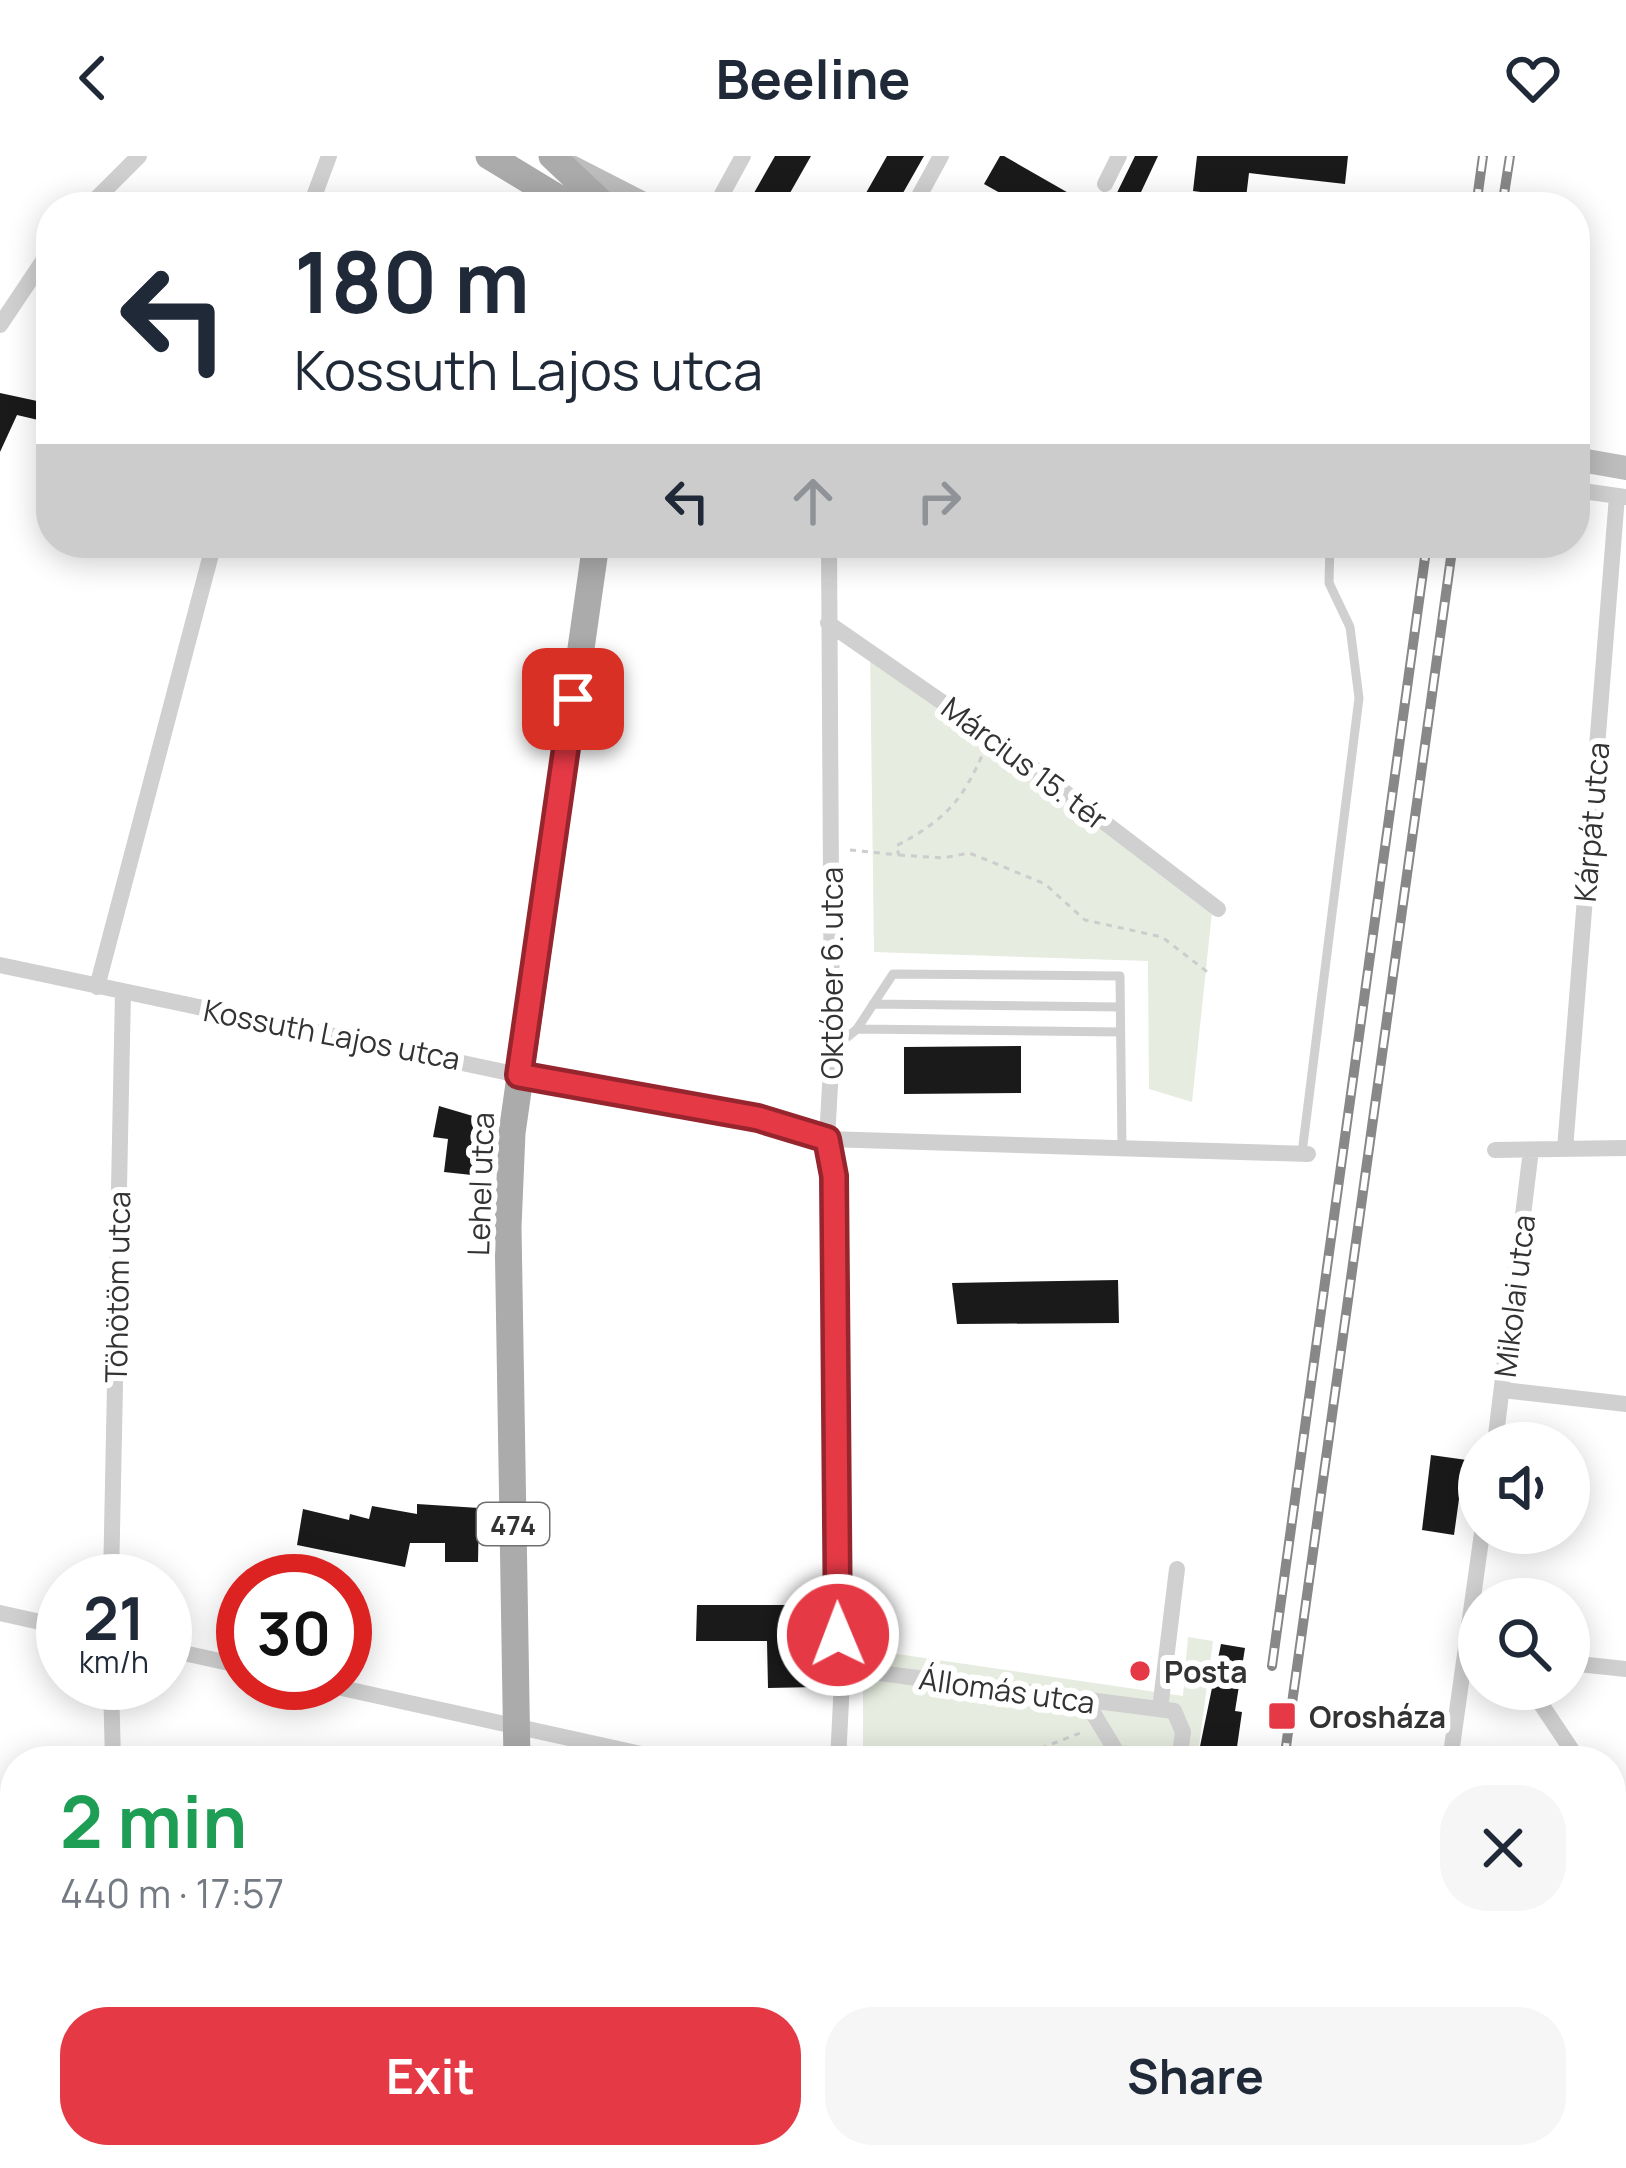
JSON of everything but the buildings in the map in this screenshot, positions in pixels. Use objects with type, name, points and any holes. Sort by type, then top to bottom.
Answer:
[{"type":"main road","points":[[489,156],[548,192]]},
{"type":"main road","points":[[559,160],[592,192]]},
{"type":"main road","points":[[559,160],[620,192]]},
{"type":"main road","points":[[1590,461],[1626,467]]},
{"type":"main road","name":"Lehel utca","points":[[517,1746],[508,1227],[519,1075],[594,558]]},
{"type":"street","points":[[103,192],[139,156]]},
{"type":"street","points":[[316,192],[329,156]]},
{"type":"street","points":[[723,192],[743,156]]},
{"type":"street","points":[[921,192],[941,156]]},
{"type":"street","points":[[1105,184],[1119,156]]},
{"type":"street","points":[[0,325],[36,271]]},
{"type":"street","points":[[1590,492],[1622,496]]},
{"type":"street","name":"Kárpát utca","points":[[1564,1149],[1622,496]]},
{"type":"street","points":[[97,987],[210,558]]},
{"type":"street","name":"Október 6. utca","points":[[829,558],[832,1050],[827,1139],[834,1176],[837,1604],[843,1660],[839,1746]]},
{"type":"street","name":"Március 15. tér","points":[[828,623],[992,736],[1218,909]]},
{"type":"street","name":"Kossuth Lajos utca","points":[[0,965],[519,1075],[758,1118],[827,1139],[1305,1154]]},
{"type":"street","name":"Töhötöm utca","points":[[112,1554],[123,992]]},
{"type":"street","points":[[1495,1150],[1626,1148]]},
{"type":"street","name":"Mikolai utca","points":[[1499,1422],[1531,1150]]},
{"type":"street","points":[[1503,1390],[1626,1404]]},
{"type":"street","points":[[1177,1569],[1167,1710],[1183,1732],[1181,1746]]},
{"type":"street","points":[[0,1613],[36,1621]]},
{"type":"street","name":"Állomás utca","points":[[843,1660],[861,1670],[1167,1710]]},
{"type":"street","points":[[1590,1665],[1626,1669]]},
{"type":"street","points":[[372,1694],[606,1746]]},
{"type":"street","points":[[1087,1702],[1113,1746]]},
{"type":"street","points":[[112,1710],[113,1746]]},
{"type":"street","points":[[1453,1746],[1459,1710]]},
{"type":"street","points":[[1545,1710],[1569,1746]]},
{"type":"lane","points":[[1305,1154],[1359,698],[1350,627],[1329,583],[1330,558]]},
{"type":"lane","points":[[832,1050],[856,1030],[892,974],[1120,976],[1122,1148]]},
{"type":"lane","points":[[873,1004],[1120,1007]]},
{"type":"lane","points":[[856,1030],[1120,1032]]},
{"type":"path","points":[[899,855],[896,846],[938,824],[948,807],[964,796],[992,736]]},
{"type":"path","points":[[831,848],[943,858],[969,853],[1045,884],[1085,920],[1162,937],[1210,974]]},
{"type":"path","points":[[1045,1746],[1100,1725]]},
{"type":"shaded area","points":[[870,648],[1212,912],[1192,1102],[1149,1089],[1148,961],[874,952]]},
{"type":"shaded area","points":[[1188,1637],[1213,1641],[1199,1746],[863,1746],[863,1649],[1183,1696]]},
{"type":"railway","points":[[1478,192],[1483,156]]},
{"type":"railway","points":[[1504,192],[1510,156]]},
{"type":"railway","points":[[1272,1666],[1425,558]]},
{"type":"railway","points":[[1286,1746],[1451,558]]},
{"type":"place","name":"Posta","points":[[1140,1671]]},
{"type":"place","name":"Orosháza","points":[[1282,1716]]},
{"type":"route","points":[[573,699],[519,1075],[758,1118],[827,1139],[834,1176],[838,1635]]}]
